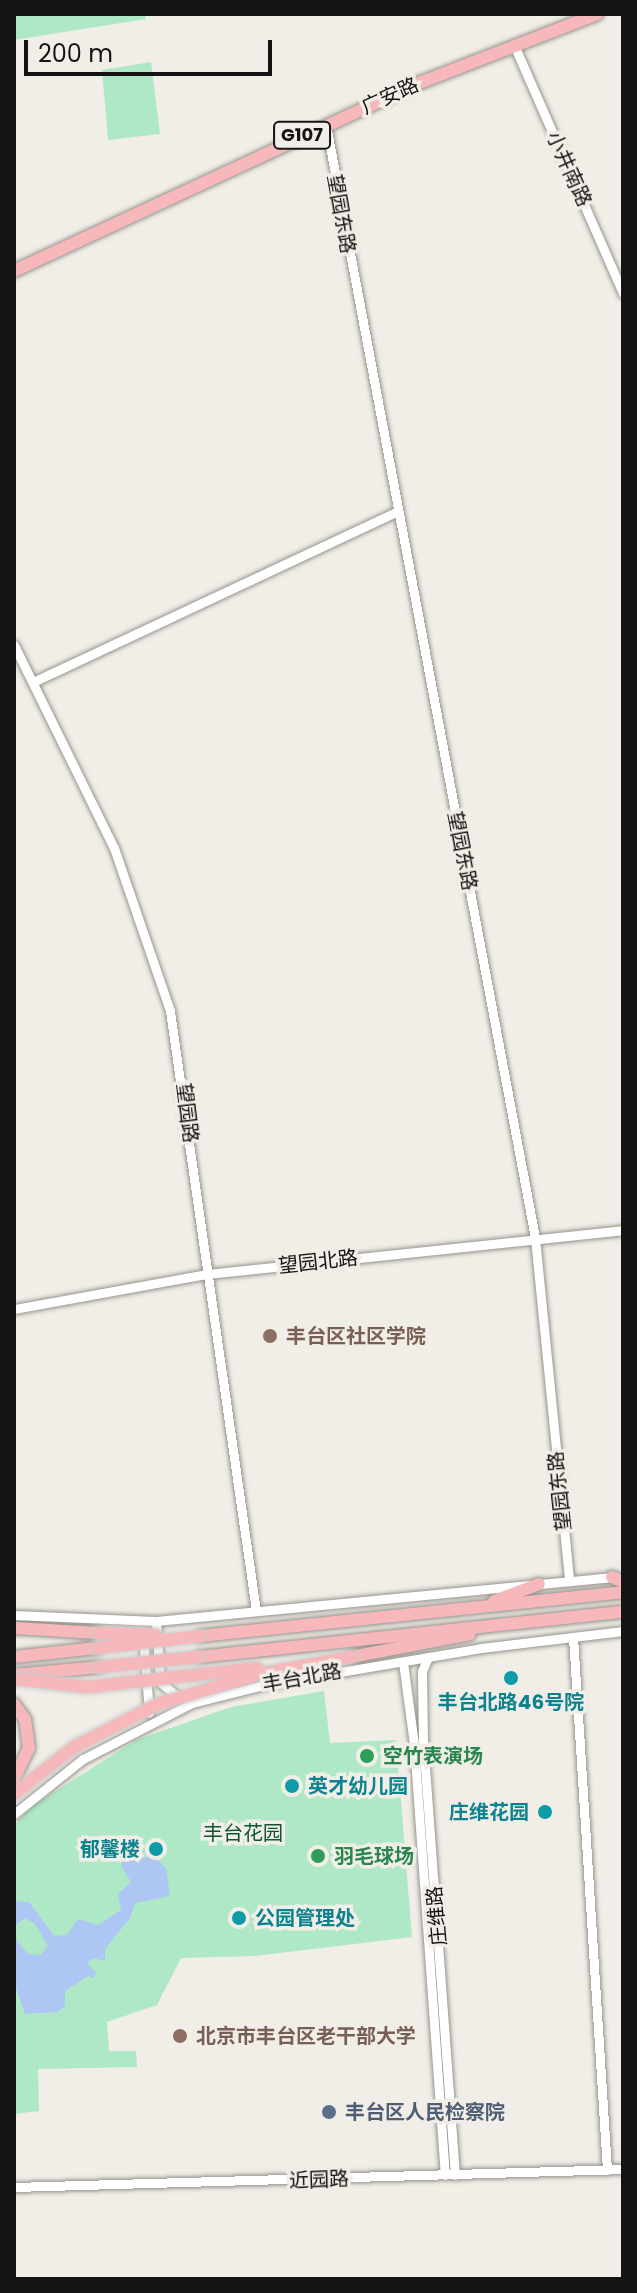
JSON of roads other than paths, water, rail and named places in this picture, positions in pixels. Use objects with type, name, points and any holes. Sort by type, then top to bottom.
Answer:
[{"type":"highway","name":"广安路","points":[[14,271],[326,125],[514,45],[597,14]]},
{"type":"highway","points":[[475,1608],[539,1584]]},
{"type":"highway","points":[[14,1657],[623,1592]]},
{"type":"highway","name":"丰台北路","points":[[14,1677],[621,1613]]},
{"type":"highway","points":[[14,1794],[74,1747],[158,1704],[259,1674],[441,1643],[500,1626]]},
{"type":"highway","points":[[21,1629],[200,1636]]},
{"type":"highway","points":[[14,1677],[88,1687],[351,1657]]},
{"type":"highway","points":[[14,1704],[27,1733],[25,1762],[14,1779]]},
{"type":"street","name":"小井南路","points":[[514,45],[623,293]]},
{"type":"street","name":"望园东路","points":[[326,125],[396,512],[535,1238],[569,1581]]},
{"type":"street","points":[[33,682],[396,512]]},
{"type":"street","name":"望园路","points":[[14,645],[114,848],[170,1011],[256,1611]]},
{"type":"street","name":"望园北路","points":[[14,1309],[207,1274],[623,1230]]},
{"type":"street","points":[[14,1615],[156,1621],[619,1578]]},
{"type":"street","points":[[140,1621],[150,1720]]},
{"type":"street","points":[[156,1621],[160,1682],[172,1695],[192,1703]]},
{"type":"street","name":"丰台北路","points":[[14,1814],[83,1759],[150,1720],[192,1703],[428,1657],[623,1631]]},
{"type":"street","points":[[573,1637],[607,2170]]},
{"type":"street","name":"庄维路","points":[[428,1657],[422,1671],[423,1740],[450,2175]]},
{"type":"street","name":"庄维路","points":[[403,1662],[414,1744],[450,2175]]},
{"type":"street","name":"近园路","points":[[14,2187],[623,2169]]},
{"type":"water","points":[[128,1843],[141,1848],[141,1858],[153,1856],[166,1868],[170,1896],[135,1903],[130,1918],[105,1949],[105,1961],[93,1958],[87,1963],[96,1973],[93,1978],[88,1976],[65,1991],[65,2006],[57,2012],[25,2014],[14,1982],[14,1901],[29,1902],[54,1936],[67,1935],[78,1919],[98,1925],[121,1910],[118,1894],[131,1882],[121,1866]],"holes":[[[25,1918],[35,1924],[48,1946],[41,1955],[28,1954],[17,1941],[15,1926]]]},
{"type":"place","name":"丰台区社区学院","points":[[270,1336]]},
{"type":"place","name":"丰台北路46号院","points":[[511,1678]]},
{"type":"place","name":"空竹表演场","points":[[367,1756]]},
{"type":"place","name":"英才幼儿园","points":[[292,1786]]},
{"type":"place","name":"庄维花园","points":[[545,1812]]},
{"type":"place","name":"郁馨楼","points":[[156,1849]]},
{"type":"place","name":"羽毛球场","points":[[318,1856]]},
{"type":"place","name":"公园管理处","points":[[239,1918]]},
{"type":"place","name":"北京市丰台区老干部大学","points":[[180,2036]]},
{"type":"place","name":"丰台区人民检察院","points":[[329,2112]]},
{"type":"park label","name":"丰台花园","points":[[243,1833]]}]
